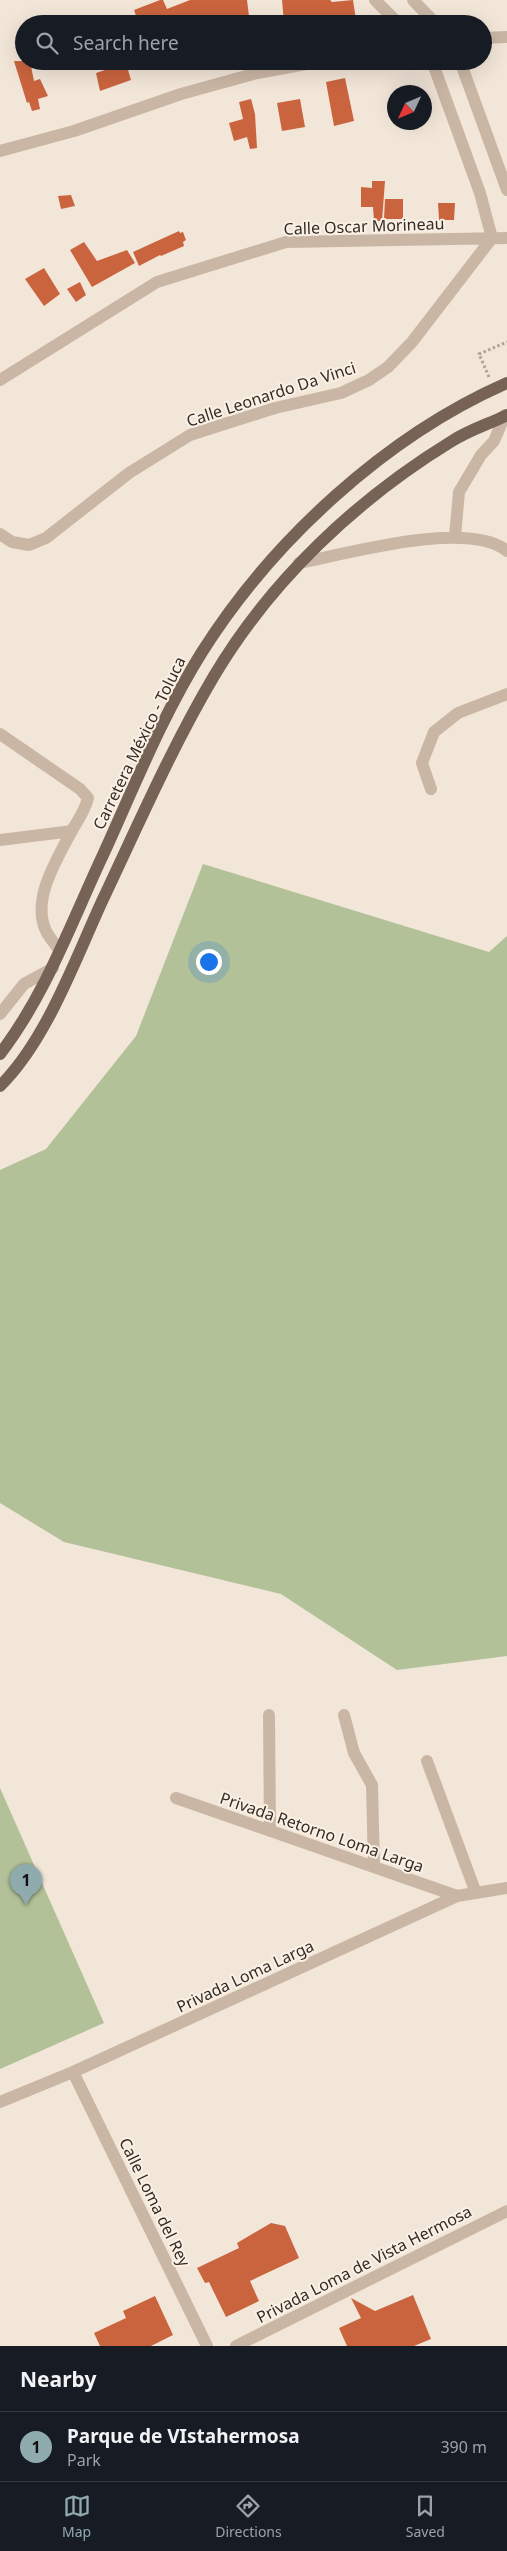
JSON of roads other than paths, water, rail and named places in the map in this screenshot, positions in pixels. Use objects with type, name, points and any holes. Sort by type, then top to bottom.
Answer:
[{"type":"main road","name":"Carretera México - Toluca","points":[[0,1054],[33,1006],[53,968],[59,950],[159,732],[202,652],[234,605],[264,568],[305,524],[357,479],[424,430],[507,383]]},
{"type":"main road","points":[[0,1086],[16,1070],[48,1017],[178,741],[215,675],[247,628],[299,563],[370,499],[453,440],[506,415]]},
{"type":"street","points":[[375,0],[391,15]]},
{"type":"street","points":[[413,0],[427,15]]},
{"type":"street","points":[[492,38],[507,37]]},
{"type":"street","points":[[0,151],[74,131],[181,94],[269,70]]},
{"type":"street","points":[[435,70],[480,193],[492,238]]},
{"type":"street","points":[[463,70],[507,190]]},
{"type":"street","name":"Calle Leonardo Da Vinci","points":[[0,534],[12,542],[29,545],[46,538],[129,473],[190,435],[275,408],[341,393],[369,380],[388,367],[412,342],[492,238]]},
{"type":"street","name":"Calle Oscar Morineau","points":[[0,380],[157,282],[286,242],[507,238]]},
{"type":"street","points":[[455,536],[459,492],[481,454],[494,441],[506,415]]},
{"type":"street","points":[[299,563],[383,546],[455,536],[486,541],[507,551]]},
{"type":"street","points":[[431,789],[422,763],[434,732],[458,713],[507,694]]},
{"type":"street","points":[[0,734],[80,788],[88,798],[85,809],[72,831],[45,888],[42,910],[45,930],[59,950]]},
{"type":"street","points":[[0,840],[72,831]]},
{"type":"street","points":[[0,1014],[24,984],[53,968]]},
{"type":"street","points":[[268,1715],[270,1831]]},
{"type":"street","points":[[344,1715],[354,1753],[372,1785],[374,1867]]},
{"type":"street","points":[[427,1761],[476,1893]]},
{"type":"street","name":"Privada Retorno Loma Larga","points":[[176,1798],[457,1896]]},
{"type":"street","name":"Privada Loma Larga","points":[[0,2102],[73,2072],[457,1896],[507,1888]]},
{"type":"street","name":"Calle Loma del Rey","points":[[73,2072],[207,2346]]},
{"type":"street","name":"Privada Loma de Vista Hermosa","points":[[236,2346],[507,2211]]},
{"type":"place","name":"Parque de VIstahermosa","points":[[26,1905]]}]
